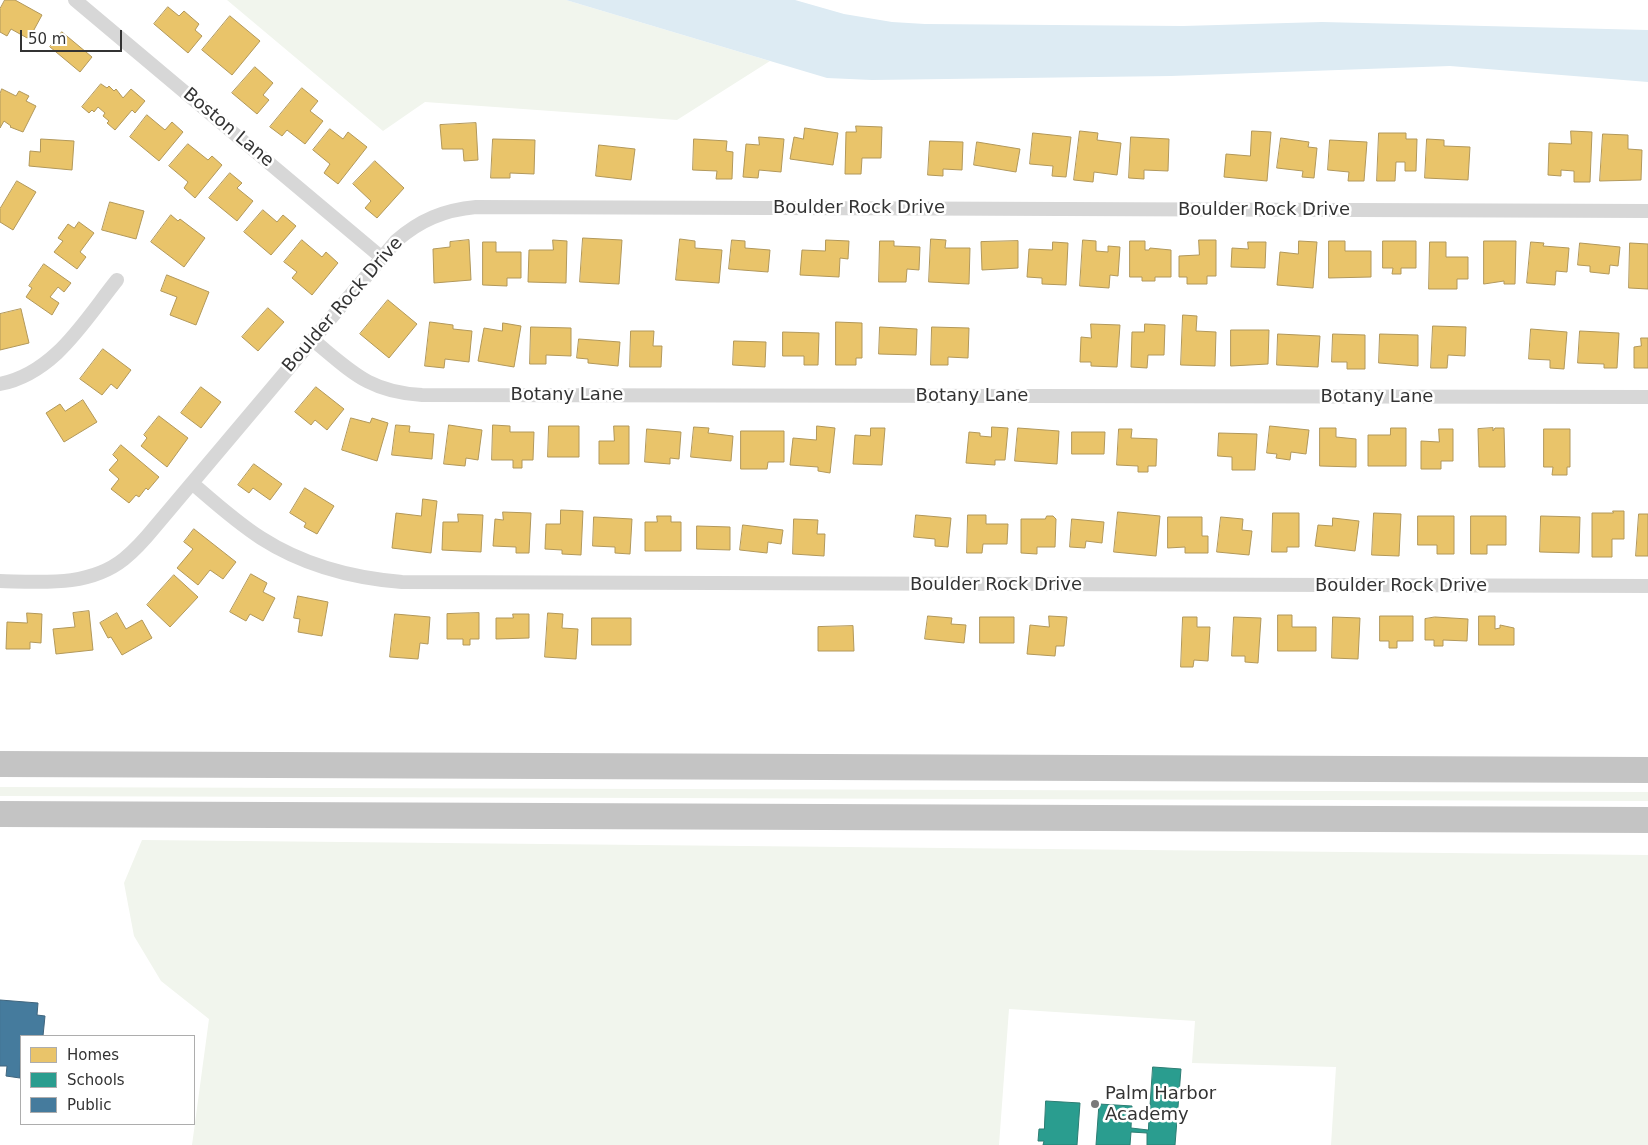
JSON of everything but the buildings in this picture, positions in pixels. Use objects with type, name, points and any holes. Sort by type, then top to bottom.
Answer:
[{"type":"highway","points":[[0,764],[1648,770]]},
{"type":"highway","points":[[0,814],[1648,820]]},
{"type":"street","name":"Boston Lane","points":[[75,0],[381,257]]},
{"type":"street","name":"Boulder Rock Drive","points":[[0,581],[64,581],[83,578],[109,569],[133,551],[314,340],[381,257],[407,231],[426,219],[447,211],[476,207],[1648,211]]},
{"type":"street","points":[[0,384],[24,378],[44,366],[66,344],[118,280]]},
{"type":"street","name":"Botany Lane","points":[[314,340],[365,382],[391,392],[422,395],[1648,397]]},
{"type":"street","name":"Boulder Rock Drive","points":[[192,484],[248,529],[286,552],[347,574],[402,582],[1648,586]]},
{"type":"shaded area","points":[[227,0],[566,0],[770,61],[677,120],[425,102],[383,131]]},
{"type":"shaded area","points":[[566,0],[795,0],[844,14],[892,22],[925,24],[1183,26],[1322,22],[1648,30],[1648,82],[1450,66],[1171,76],[872,80],[827,78]]},
{"type":"shaded area","points":[[0,787],[1648,792],[1648,801],[0,796]]},
{"type":"shaded area","points":[[142,840],[1648,855],[1648,1145],[1331,1145],[1336,1067],[1192,1063],[1195,1021],[1009,1009],[999,1145],[192,1145],[209,1019],[161,981],[134,936],[124,883]]},
{"type":"place","name":"Palm Harbor Academy","points":[[1095,1104]]}]
